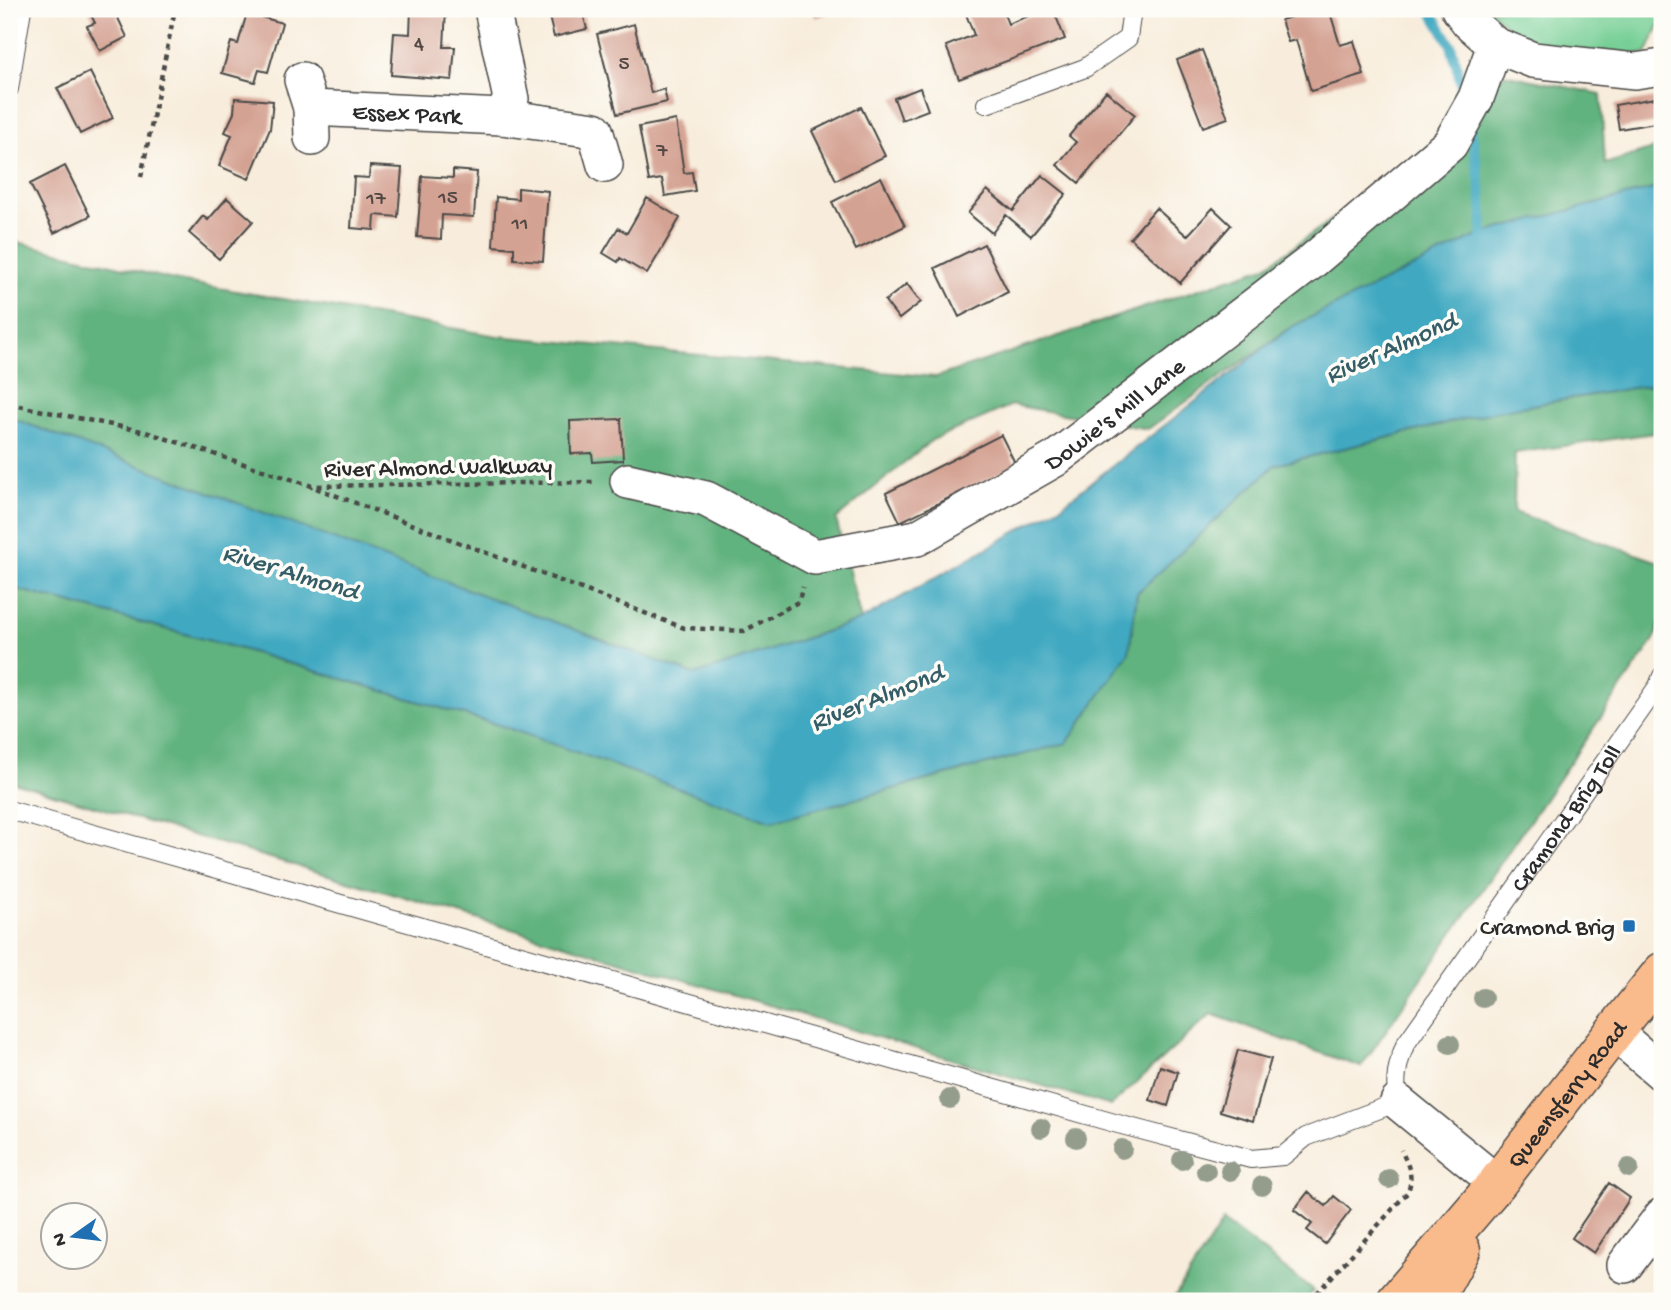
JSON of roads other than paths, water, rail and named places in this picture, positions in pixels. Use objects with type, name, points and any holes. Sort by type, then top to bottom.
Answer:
[{"type":"main road","name":"Queensferry Road","points":[[1497,1183],[1662,972]]},
{"type":"main road","points":[[1396,1301],[1497,1183]]},
{"type":"main road","points":[[1433,1301],[1497,1183]]},
{"type":"street","points":[[492,9],[511,99],[502,117]]},
{"type":"street","points":[[1459,9],[1469,22],[1495,45],[1532,60],[1635,71],[1662,67]]},
{"type":"street","name":"Dowie's Mill Lane","points":[[628,481],[706,499],[815,557],[916,538],[1055,459],[1310,263],[1450,144],[1476,97],[1495,45]]},
{"type":"street","name":"Essex Park","points":[[308,109],[502,117],[595,130],[605,165]]},
{"type":"street","points":[[1614,1032],[1662,1073]]},
{"type":"street","points":[[1400,1104],[1497,1183]]},
{"type":"street","points":[[1625,1265],[1662,1216]]},
{"type":"lane","points":[[9,89],[22,9]]},
{"type":"lane","points":[[986,104],[1085,68],[1128,38],[1132,9]]},
{"type":"lane","name":"Cramond Brig Toll","points":[[1400,1104],[1395,1083],[1398,1063],[1405,1045],[1662,677]]},
{"type":"lane","points":[[9,810],[1118,1124],[1251,1159],[1283,1156],[1307,1137],[1400,1104]]},
{"type":"water","name":"River Almond","points":[[1662,182],[1662,383],[1497,411],[1275,465],[1137,593],[1129,652],[1067,743],[771,821],[502,726],[241,649],[9,587],[9,417],[695,675],[861,620],[1061,506],[1291,327],[1483,233],[1653,189]]},
{"type":"waterway","points":[[1430,9],[1451,45],[1465,99]]},
{"type":"waterway","points":[[1471,127],[1482,200],[1481,244]]},
{"type":"place","name":"Cramond Brig","points":[[1629,926]]}]
